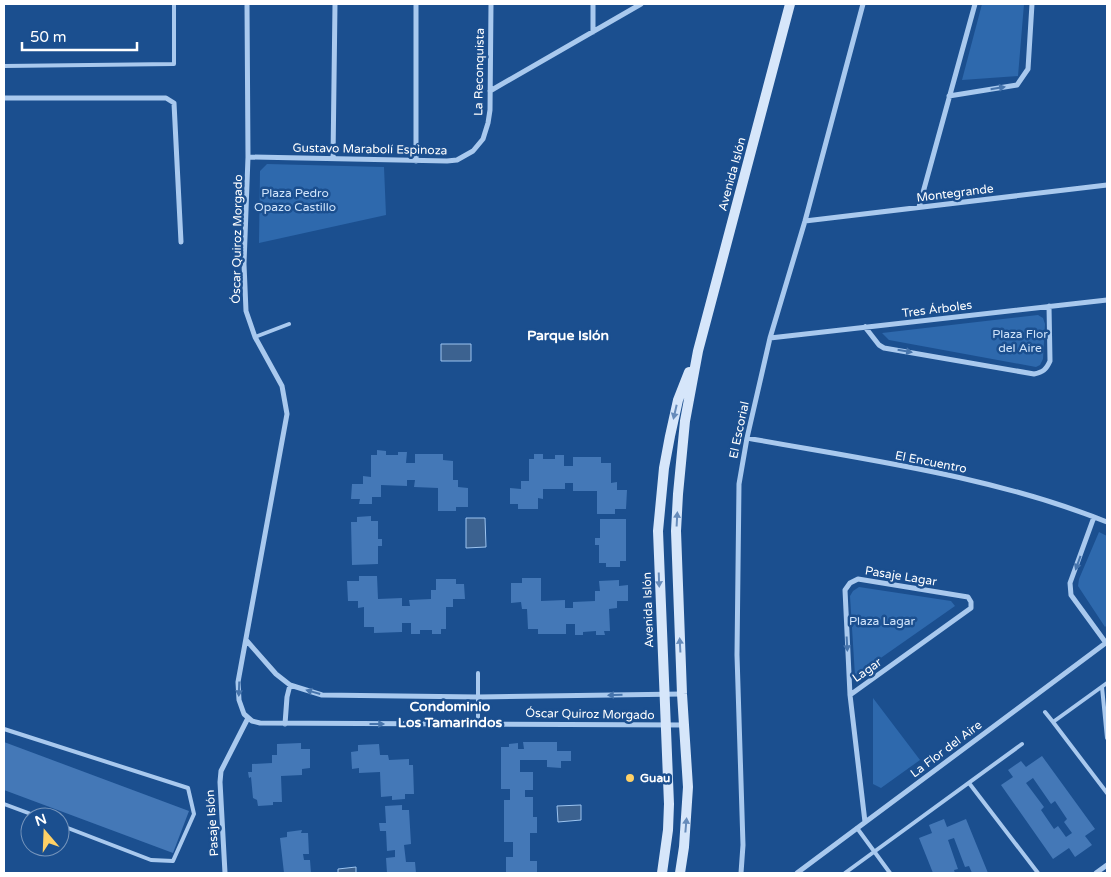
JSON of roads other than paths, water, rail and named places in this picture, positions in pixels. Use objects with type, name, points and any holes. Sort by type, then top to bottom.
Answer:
[{"type":"main road","name":"Avenida Islón","points":[[680,873],[685,837],[688,787],[677,568],[678,494],[685,421],[698,351],[790,4]]},
{"type":"main road","name":"Avenida Islón","points":[[662,873],[668,830],[669,804],[658,531],[660,500],[668,444],[678,400],[698,351]]},
{"type":"street","name":"Óscar Quiroz Morgado","points":[[247,4],[248,157],[244,264],[245,302],[248,322],[254,337],[279,379],[285,396],[287,414],[238,690],[240,705],[248,718],[260,723],[684,725]]},
{"type":"street","points":[[333,159],[335,4]]},
{"type":"street","points":[[416,4],[416,161]]},
{"type":"street","name":"La Reconquista","points":[[483,139],[489,116],[490,4]]},
{"type":"street","points":[[593,4],[593,32]]},
{"type":"street","points":[[490,91],[641,4]]},
{"type":"street","name":"El Escorial","points":[[741,873],[743,845],[738,654],[739,484],[747,438],[770,338],[805,221],[863,4]]},
{"type":"street","points":[[919,207],[975,4]]},
{"type":"street","points":[[949,96],[1017,85],[1028,68],[1032,4]]},
{"type":"street","points":[[4,98],[166,98],[174,103],[181,242]]},
{"type":"street","name":"Gustavo Marabolí Espinoza","points":[[248,157],[448,161],[457,160],[472,151],[483,139]]},
{"type":"street","name":"Montegrande","points":[[805,221],[1107,185]]},
{"type":"street","name":"Tres Árboles","points":[[770,338],[1107,300]]},
{"type":"street","points":[[865,327],[879,345],[884,348],[1034,374],[1041,373],[1046,369],[1050,361],[1049,306]]},
{"type":"street","name":"El Encuentro","points":[[747,438],[980,482],[1053,502],[1107,522]]},
{"type":"street","points":[[1094,517],[1070,583],[1071,595],[1107,644]]},
{"type":"street","name":"Pasaje Lagar","points":[[850,695],[845,590],[850,583],[858,578],[968,597],[971,602]]},
{"type":"street","name":"Lagar","points":[[865,822],[850,695],[971,608],[971,602]]},
{"type":"street","name":"Óscar Quiroz Morgado","points":[[247,641],[276,674],[290,685],[322,695],[478,697],[682,694]]},
{"type":"street","name":"La Flor del Aire","points":[[797,873],[1107,644]]},
{"type":"street","points":[[285,724],[290,685]]},
{"type":"street","name":"Pasaje Islón","points":[[225,873],[220,782],[222,771],[248,718]]},
{"type":"street","points":[[1096,873],[1107,865]]},
{"type":"lane","points":[[4,66],[174,64],[174,4]]},
{"type":"lane","points":[[254,337],[289,324]]},
{"type":"lane","points":[[478,673],[478,723]]},
{"type":"lane","points":[[1053,722],[1107,683]]},
{"type":"lane","points":[[1102,687],[1107,738]]},
{"type":"lane","points":[[1045,712],[1107,793]]},
{"type":"lane","points":[[4,729],[188,788],[194,814],[173,861],[151,860],[70,829]]},
{"type":"lane","points":[[845,873],[1022,744]]},
{"type":"lane","points":[[969,783],[1038,873]]},
{"type":"lane","points":[[4,804],[20,810]]},
{"type":"lane","points":[[857,828],[890,873]]},
{"type":"place","name":"Guau","points":[[630,778]]},
{"type":"district","name":"Parque Islón","points":[[568,335]]},
{"type":"district","name":"Condominio Los Tamarindos","points":[[450,714]]},
{"type":"park label","name":"Plaza Pedro Opazo Castillo","points":[[295,200]]},
{"type":"park label","name":"Plaza Flor del Aire","points":[[1020,341]]},
{"type":"park label","name":"Plaza Lagar","points":[[882,621]]}]
